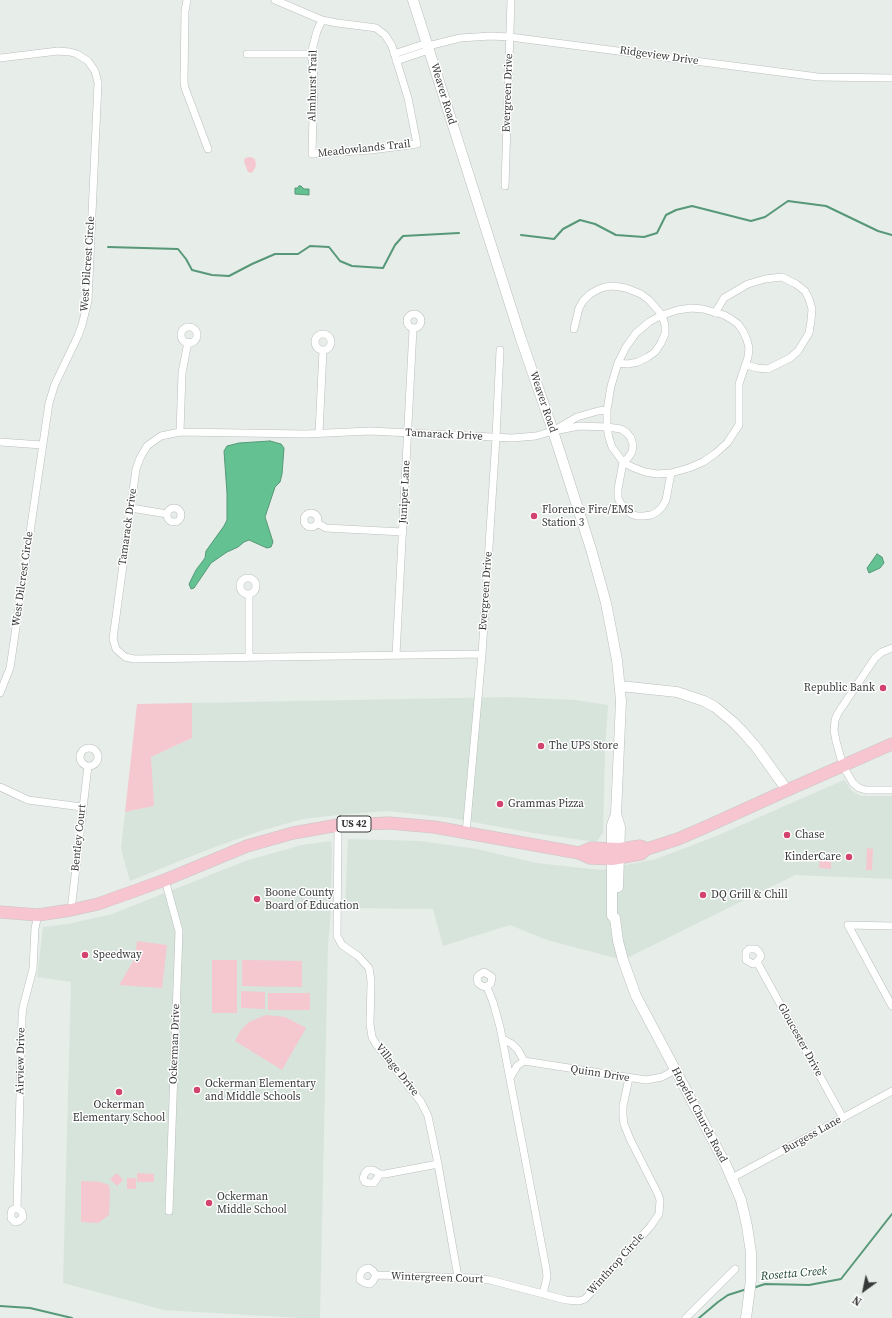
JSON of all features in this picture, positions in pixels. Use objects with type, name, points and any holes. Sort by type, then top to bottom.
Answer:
[{"type":"main road","name":"Weaver Road","points":[[413,0],[520,339],[553,431],[591,548],[606,603],[616,654],[621,701],[616,814],[612,825],[616,853]]},
{"type":"main road","points":[[620,686],[677,692],[697,698],[715,707],[733,722],[746,736],[787,790]]},
{"type":"main road","name":"US 42","points":[[0,912],[38,915],[99,904],[165,880],[247,846],[272,838],[314,828],[338,825],[389,823],[434,827],[579,853],[591,848],[616,853],[641,854],[647,849],[678,839],[892,744]]},
{"type":"main road","name":"Hopeful Church Road","points":[[616,853],[612,916],[615,918],[618,941],[628,978],[636,996],[732,1178],[741,1200],[748,1226],[752,1268],[746,1318]]},
{"type":"street","points":[[187,0],[185,11],[184,82],[208,148]]},
{"type":"street","points":[[275,0],[322,20],[376,28],[390,41],[395,58]]},
{"type":"street","name":"Evergreen Drive","points":[[505,186],[511,0]]},
{"type":"street","name":"Almhurst Trail","points":[[312,154],[314,78],[311,54],[317,31],[322,20]]},
{"type":"street","name":"Ridgeview Drive","points":[[395,58],[428,46],[460,38],[491,36],[510,37],[810,76],[892,78]]},
{"type":"street","name":"West Dilcrest Circle","points":[[0,58],[58,51],[70,52],[88,61],[95,71],[98,83],[88,301],[78,336],[60,372],[46,415],[10,668],[0,693]]},
{"type":"street","points":[[247,54],[311,54]]},
{"type":"street","name":"Meadowlands Trail","points":[[312,154],[371,150],[417,144],[408,98],[395,58]]},
{"type":"street","points":[[715,313],[724,298],[748,284],[765,278],[782,277],[796,284],[805,291],[812,309],[811,321],[809,333],[798,351],[790,358],[768,369],[746,365]]},
{"type":"street","points":[[574,329],[579,308],[583,301],[590,294],[605,287],[613,286],[626,288],[641,294],[649,300],[662,315],[665,325],[665,334],[661,343],[655,352],[648,358],[628,364],[618,363]]},
{"type":"street","points":[[691,308],[703,309],[731,319],[738,324],[743,331],[747,340],[748,357],[739,384],[739,425],[727,443],[716,454],[703,462],[671,473],[657,474],[645,472],[623,462],[612,447],[609,438],[607,427],[607,410],[610,386],[618,363],[626,347],[636,333],[649,322],[662,315],[691,308]]},
{"type":"street","name":"Juniper Lane","points":[[396,655],[413,329]]},
{"type":"street","points":[[180,432],[182,373],[188,342]]},
{"type":"street","points":[[319,433],[323,350]]},
{"type":"street","name":"Evergreen Drive","points":[[466,833],[482,654],[496,438],[500,350]]},
{"type":"street","points":[[553,431],[577,417],[592,412],[607,410]]},
{"type":"street","points":[[553,431],[579,426],[621,429],[627,433],[631,438],[633,445],[632,452],[623,462],[618,489],[618,498],[625,510],[631,514],[637,516],[651,515],[662,507],[666,500],[671,473]]},
{"type":"street","name":"Tamarack Drive","points":[[482,654],[134,659],[125,657],[116,649],[113,643],[113,633],[136,469],[147,446],[161,436],[180,432],[306,434],[356,431],[408,432],[512,438],[536,436],[553,431]]},
{"type":"street","points":[[0,442],[42,445]]},
{"type":"street","points":[[131,508],[167,514]]},
{"type":"street","points":[[317,523],[326,528],[403,532]]},
{"type":"street","points":[[248,594],[249,657]]},
{"type":"street","points":[[892,648],[882,652],[875,658],[838,713],[835,720],[836,741],[843,766],[853,783],[859,788],[866,790],[892,790]]},
{"type":"street","name":"Bentley Court","points":[[71,910],[88,766]]},
{"type":"street","points":[[0,787],[28,800],[82,807]]},
{"type":"street","name":"Village Drive","points":[[338,825],[337,936],[342,946],[358,956],[369,968],[371,981],[370,1024],[372,1037],[425,1108],[431,1125],[458,1277]]},
{"type":"street","name":"Ockerman Drive","points":[[165,880],[179,931],[169,1211]]},
{"type":"street","name":"Airview Drive","points":[[17,1208],[22,1017],[33,969],[35,928],[38,915]]},
{"type":"street","points":[[892,926],[848,925],[892,1006]]},
{"type":"street","name":"Gloucester Drive","points":[[757,962],[842,1118]]},
{"type":"street","points":[[487,987],[495,1006],[506,1057],[546,1268],[547,1277],[543,1294]]},
{"type":"street","points":[[502,1038],[518,1050],[524,1061],[517,1066],[510,1078]]},
{"type":"street","name":"Quinn Drive","points":[[524,1061],[646,1080],[654,1079],[675,1070]]},
{"type":"street","name":"Winthrop Circle","points":[[543,1294],[572,1302],[585,1298],[650,1227],[659,1214],[660,1200],[658,1194],[624,1124],[623,1106],[629,1078]]},
{"type":"street","name":"Burgess Lane","points":[[732,1178],[892,1092]]},
{"type":"street","points":[[380,1174],[438,1164]]},
{"type":"street","points":[[686,1318],[735,1269]]},
{"type":"street","name":"Wintergreen Court","points":[[376,1275],[458,1277],[490,1280],[543,1294]]},
{"type":"shaded area","points":[[250,157],[255,159],[256,166],[252,173],[248,172],[244,162],[245,158]]},
{"type":"shaded area","points":[[299,186],[304,189],[309,189],[309,195],[295,194],[295,188],[298,188]]},
{"type":"shaded area","points":[[270,441],[281,444],[284,448],[280,482],[275,487],[265,517],[273,542],[271,547],[267,548],[249,540],[244,542],[211,563],[194,588],[191,589],[189,584],[196,570],[205,558],[206,551],[227,520],[224,451],[227,446],[239,443]]},
{"type":"shaded area","points":[[877,554],[882,557],[884,563],[880,568],[869,573],[867,568]]},
{"type":"shaded area","points":[[509,697],[576,700],[608,705],[605,750],[603,833],[596,842],[533,833],[451,818],[388,811],[347,814],[303,819],[260,831],[207,850],[130,881],[121,849],[125,812],[153,806],[151,757],[192,738],[192,703]]},
{"type":"shaded area","points":[[192,703],[192,738],[151,757],[154,806],[125,812],[137,704]]},
{"type":"shaded area","points":[[844,780],[852,791],[861,796],[892,796],[892,879],[795,875],[623,960],[547,940],[510,925],[443,946],[433,909],[345,908],[348,839],[420,841],[477,849],[536,863],[601,870],[656,859],[714,837]]},
{"type":"shaded area","name":"Ockerman Elementary and Middle Schools","points":[[331,841],[331,910],[328,945],[320,1318],[164,1310],[63,1283],[71,982],[37,977],[43,927],[68,924],[112,914],[248,860],[302,845]]},
{"type":"shaded area","points":[[867,848],[873,849],[872,870],[866,870]]},
{"type":"shaded area","points":[[820,859],[831,860],[831,869],[819,868]]},
{"type":"shaded area","points":[[137,941],[167,945],[162,988],[119,985],[135,958]]},
{"type":"shaded area","points":[[212,960],[237,960],[237,1013],[212,1013]]},
{"type":"shaded area","points":[[242,960],[302,961],[302,987],[242,986]]},
{"type":"shaded area","points":[[241,991],[265,992],[265,1009],[241,1008]]},
{"type":"shaded area","points":[[268,993],[310,993],[310,1010],[268,1010]]},
{"type":"shaded area","points":[[266,1015],[285,1017],[306,1028],[282,1070],[235,1041],[241,1030],[249,1022]]},
{"type":"shaded area","points":[[117,1173],[123,1180],[117,1186],[110,1179]]},
{"type":"shaded area","points":[[137,1173],[154,1174],[154,1182],[137,1182]]},
{"type":"shaded area","points":[[127,1178],[136,1178],[136,1189],[127,1189]]},
{"type":"shaded area","points":[[81,1181],[100,1182],[109,1185],[109,1215],[98,1223],[81,1222]]},
{"type":"waterway","points":[[521,235],[554,239],[563,229],[580,220],[595,224],[616,235],[644,237],[657,233],[666,215],[676,210],[692,206],[751,221],[765,217],[788,201],[826,206],[878,231],[892,235]]},
{"type":"waterway","points":[[108,247],[178,249],[192,270],[212,275],[229,276],[275,254],[298,254],[310,246],[329,247],[340,261],[352,266],[383,268],[395,245],[403,236],[459,233]]},
{"type":"waterway","name":"Rosetta Creek","points":[[753,1288],[765,1284],[809,1285],[841,1279],[892,1214]]},
{"type":"waterway","name":"Rosetta Creek","points":[[699,1318],[728,1295],[747,1289]]},
{"type":"waterway","name":"Rosetta Creek","points":[[0,1306],[30,1308],[72,1318]]},
{"type":"place","name":"Florence Fire/EMS Station 3","points":[[534,516]]},
{"type":"place","name":"Republic Bank","points":[[883,688]]},
{"type":"place","name":"The UPS Store","points":[[541,746]]},
{"type":"place","name":"Grammas Pizza","points":[[500,804]]},
{"type":"place","name":"Chase","points":[[787,835]]},
{"type":"place","name":"KinderCare","points":[[849,857]]},
{"type":"place","name":"DQ Grill & Chill","points":[[703,895]]},
{"type":"place","name":"Boone County Board of Education","points":[[257,899]]},
{"type":"place","name":"Speedway","points":[[85,955]]},
{"type":"place","name":"Ockerman Elementary and Middle Schools","points":[[197,1090]]},
{"type":"place","name":"Ockerman Elementary School","points":[[119,1092]]},
{"type":"place","name":"Ockerman Middle School","points":[[209,1203]]}]
